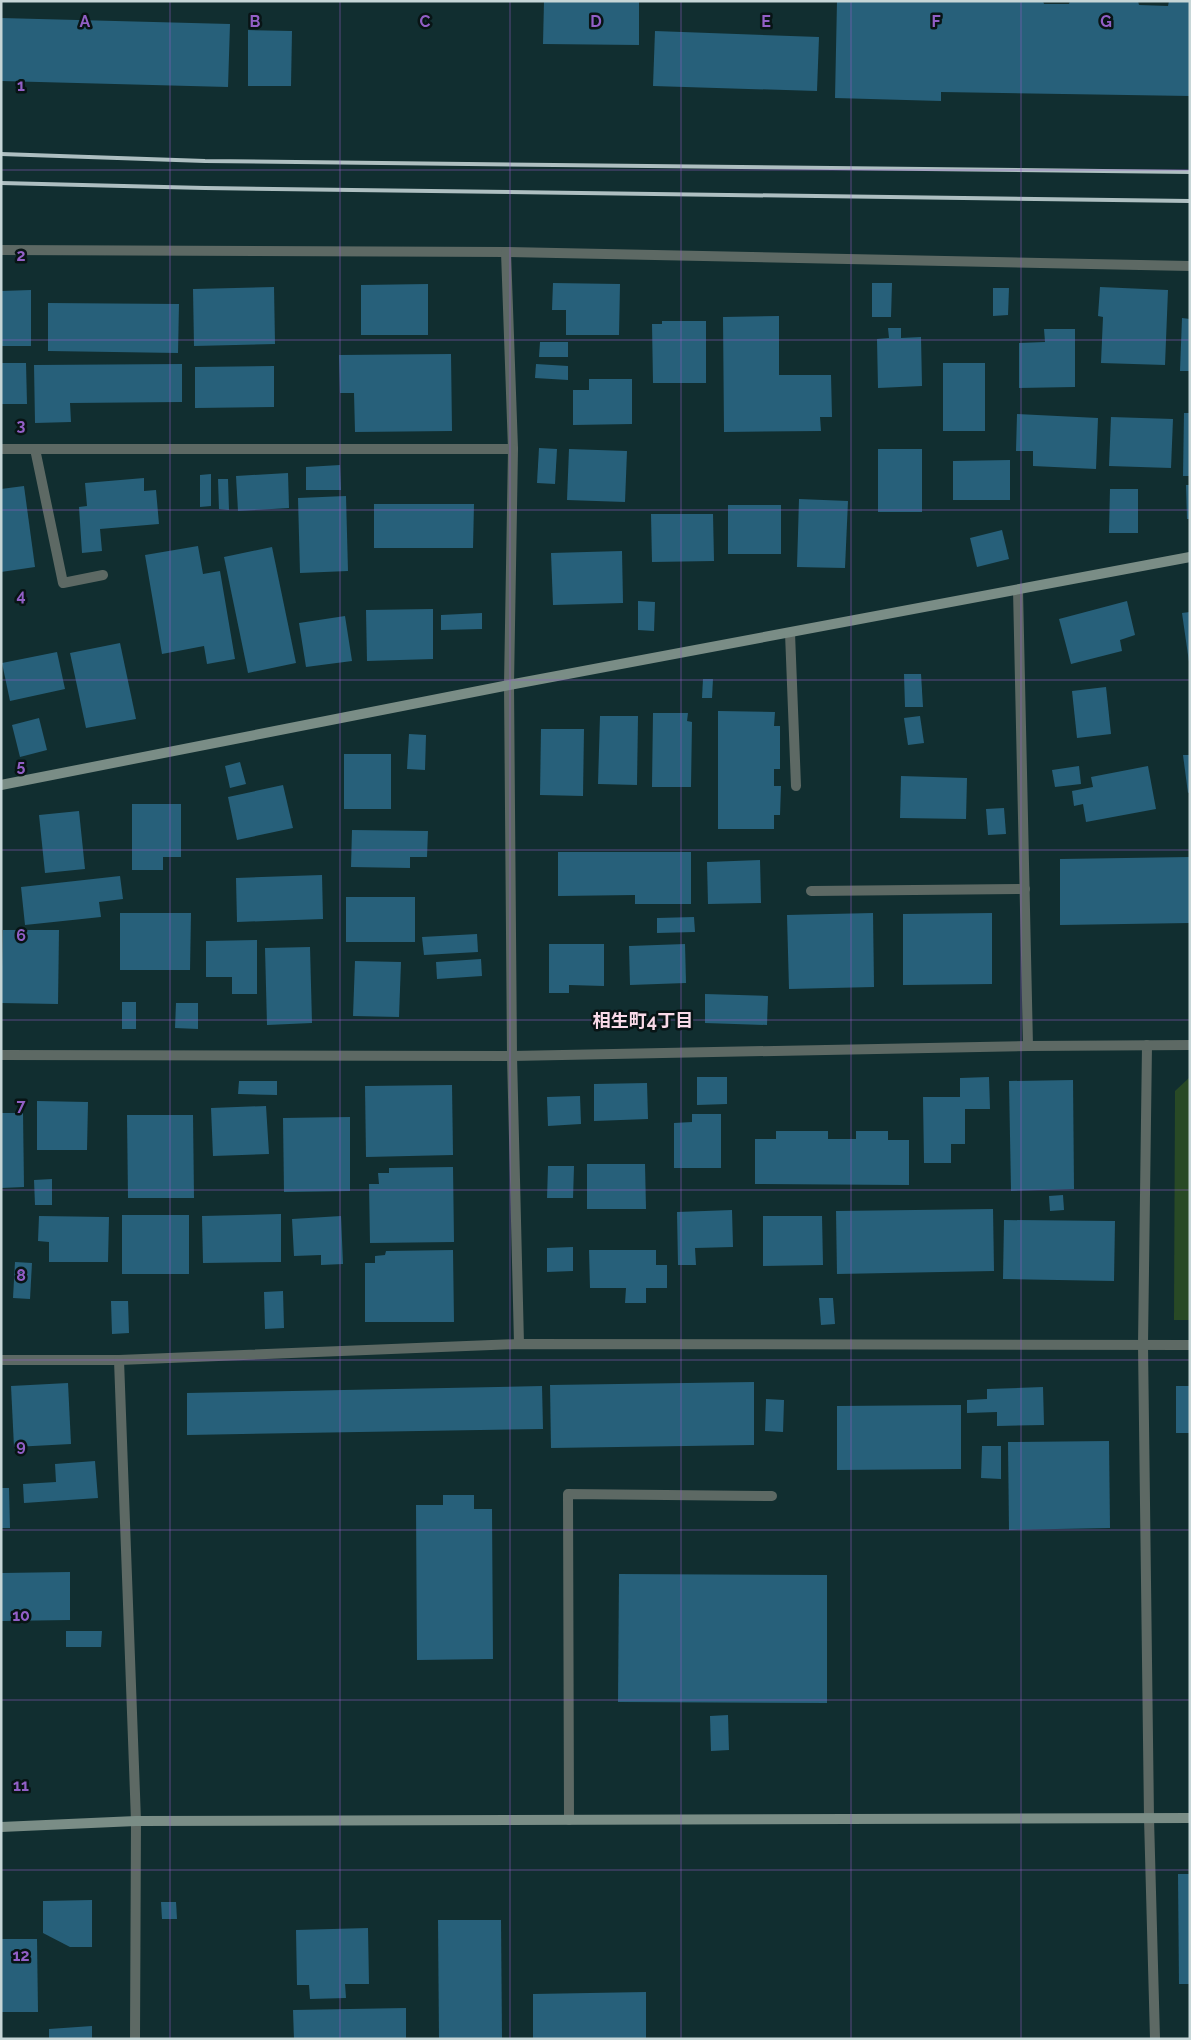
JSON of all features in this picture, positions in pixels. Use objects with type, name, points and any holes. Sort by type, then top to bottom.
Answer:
[{"type":"street","points":[[1,250],[506,252],[1190,266]]},
{"type":"street","points":[[506,252],[513,449],[509,685],[512,1056],[519,1344]]},
{"type":"street","points":[[1,449],[513,449]]},
{"type":"street","points":[[35,449],[63,583],[103,575]]},
{"type":"street","points":[[1,785],[509,685],[1190,557]]},
{"type":"street","points":[[1018,590],[1028,1046]]},
{"type":"street","points":[[790,633],[796,786]]},
{"type":"street","points":[[811,891],[1025,889]]},
{"type":"street","points":[[1147,1045],[1143,1345],[1155,2039]]},
{"type":"street","points":[[1,1055],[512,1056],[1028,1046],[1190,1045]]},
{"type":"street","points":[[1,1360],[119,1360],[519,1344],[1190,1345]]},
{"type":"street","points":[[119,1360],[136,1821],[135,2039]]},
{"type":"street","points":[[569,1820],[568,1494],[772,1496]]},
{"type":"street","points":[[1,1827],[136,1821],[1190,1818]]},
{"type":"green space","points":[[1190,1077],[1190,1320],[1174,1320],[1175,1091]]},
{"type":"building","points":[[544,1],[639,1],[639,45],[543,44]]},
{"type":"building","points":[[837,1],[1043,1],[1044,4],[1069,4],[1070,1],[1138,1],[1139,5],[1168,6],[1169,1],[1190,1],[1190,96],[941,92],[941,101],[835,98]]},
{"type":"building","points":[[1,18],[230,24],[228,87],[1,81]]},
{"type":"building","points":[[248,30],[292,31],[291,86],[248,86]]},
{"type":"building","points":[[655,31],[819,37],[817,91],[653,86]]},
{"type":"building","points":[[553,283],[620,284],[619,335],[566,335],[566,310],[552,310]]},
{"type":"building","points":[[872,283],[892,283],[891,317],[872,317]]},
{"type":"building","points":[[428,284],[428,335],[361,335],[361,285]]},
{"type":"building","points":[[274,287],[275,344],[194,346],[193,289]]},
{"type":"building","points":[[1100,287],[1168,290],[1165,365],[1101,363],[1103,317],[1098,316]]},
{"type":"building","points":[[993,288],[1009,288],[1008,315],[993,316]]},
{"type":"building","points":[[31,290],[31,346],[1,346],[1,291]]},
{"type":"building","points":[[48,303],[179,304],[178,353],[48,351]]},
{"type":"building","points":[[779,316],[779,375],[831,375],[832,417],[820,417],[821,431],[724,432],[723,317]]},
{"type":"building","points":[[1182,318],[1190,319],[1190,371],[1180,371]]},
{"type":"building","points":[[662,321],[706,321],[706,383],[653,383],[652,324],[662,324]]},
{"type":"building","points":[[888,328],[901,328],[901,338],[921,337],[922,386],[878,388],[877,339],[889,338]]},
{"type":"building","points":[[1044,329],[1075,329],[1075,387],[1019,388],[1019,343],[1045,342]]},
{"type":"building","points":[[540,342],[568,342],[568,357],[539,357]]},
{"type":"building","points":[[451,354],[452,431],[355,432],[354,393],[340,393],[339,355]]},
{"type":"building","points":[[1,363],[26,363],[27,404],[1,404]]},
{"type":"building","points":[[943,363],[985,363],[985,431],[943,431]]},
{"type":"building","points":[[182,364],[182,402],[70,403],[71,422],[35,423],[34,365]]},
{"type":"building","points":[[536,364],[568,366],[568,380],[535,378]]},
{"type":"building","points":[[274,366],[274,407],[195,408],[195,367]]},
{"type":"building","points":[[589,379],[632,379],[632,424],[573,425],[573,390],[589,390]]},
{"type":"building","points":[[1184,413],[1190,413],[1190,476],[1183,476]]},
{"type":"building","points":[[1017,414],[1098,418],[1096,469],[1033,466],[1033,451],[1016,451]]},
{"type":"building","points":[[1111,417],[1173,419],[1171,468],[1109,466]]},
{"type":"building","points":[[539,448],[557,449],[555,484],[537,483]]},
{"type":"building","points":[[569,449],[627,451],[625,502],[567,500]]},
{"type":"building","points":[[878,449],[922,449],[922,512],[878,512]]},
{"type":"building","points":[[1010,460],[1010,500],[953,500],[953,461]]},
{"type":"building","points":[[340,465],[341,490],[306,490],[306,467]]},
{"type":"building","points":[[288,473],[289,508],[238,511],[236,476]]},
{"type":"building","points":[[211,474],[211,506],[200,507],[200,475]]},
{"type":"building","points":[[144,478],[144,491],[156,490],[159,524],[100,529],[102,551],[82,553],[79,507],[87,506],[85,483]]},
{"type":"building","points":[[218,479],[228,479],[229,510],[219,509]]},
{"type":"building","points":[[1186,485],[1190,485],[1190,519],[1187,519]]},
{"type":"building","points":[[24,486],[35,567],[1,572],[1,489]]},
{"type":"building","points":[[1110,489],[1138,489],[1138,533],[1109,533]]},
{"type":"building","points":[[346,496],[348,571],[300,573],[298,498]]},
{"type":"building","points":[[799,499],[848,501],[845,568],[797,567]]},
{"type":"building","points":[[374,504],[474,504],[473,548],[374,548]]},
{"type":"building","points":[[728,505],[781,505],[781,554],[728,554]]},
{"type":"building","points":[[651,514],[713,514],[714,561],[652,562]]},
{"type":"building","points":[[1002,530],[1009,559],[977,567],[970,538]]},
{"type":"building","points":[[198,546],[203,574],[220,571],[235,659],[207,664],[204,646],[162,654],[145,555]]},
{"type":"building","points":[[272,547],[296,663],[248,673],[224,557]]},
{"type":"building","points":[[622,551],[623,603],[553,605],[551,553]]},
{"type":"building","points":[[638,601],[655,602],[654,631],[638,630]]},
{"type":"building","points":[[1127,601],[1135,635],[1120,640],[1122,651],[1071,664],[1059,619]]},
{"type":"building","points":[[433,609],[433,659],[367,661],[366,610]]},
{"type":"building","points":[[1190,612],[1190,662],[1189,662],[1182,613]]},
{"type":"building","points":[[482,613],[482,629],[441,630],[441,615]]},
{"type":"building","points":[[345,616],[352,661],[306,667],[299,623]]},
{"type":"building","points":[[120,643],[136,719],[86,728],[70,653]]},
{"type":"building","points":[[57,652],[65,689],[10,701],[2,663]]},
{"type":"building","points":[[904,674],[921,674],[923,707],[905,707]]},
{"type":"building","points":[[703,679],[713,679],[712,698],[702,698]]},
{"type":"building","points":[[1106,687],[1111,734],[1077,738],[1072,691]]},
{"type":"building","points":[[718,711],[775,712],[774,726],[780,726],[780,769],[774,769],[774,786],[781,786],[780,815],[774,815],[774,829],[718,829]]},
{"type":"building","points":[[653,713],[688,713],[687,721],[692,722],[691,787],[652,787]]},
{"type":"building","points":[[600,716],[638,716],[637,785],[598,784]]},
{"type":"building","points":[[920,716],[924,743],[908,745],[904,718]]},
{"type":"building","points":[[39,718],[47,750],[20,757],[12,725]]},
{"type":"building","points":[[541,729],[584,729],[583,796],[540,795]]},
{"type":"building","points":[[409,734],[426,735],[425,770],[407,769]]},
{"type":"building","points":[[344,754],[391,754],[391,809],[344,809]]},
{"type":"building","points":[[1183,755],[1190,755],[1190,792],[1188,793]]},
{"type":"building","points":[[240,762],[246,784],[230,788],[225,766]]},
{"type":"building","points":[[1079,766],[1081,784],[1055,787],[1052,770]]},
{"type":"building","points":[[1148,766],[1156,809],[1086,822],[1083,804],[1074,806],[1072,791],[1093,787],[1091,777]]},
{"type":"building","points":[[901,776],[967,778],[966,819],[900,818]]},
{"type":"building","points":[[283,785],[293,828],[237,840],[228,797]]},
{"type":"building","points":[[132,804],[181,804],[181,857],[163,857],[163,870],[132,870]]},
{"type":"building","points":[[1004,808],[1006,834],[988,835],[986,809]]},
{"type":"building","points":[[79,811],[85,869],[45,873],[39,815]]},
{"type":"building","points":[[352,830],[428,831],[427,857],[410,857],[410,868],[351,867]]},
{"type":"building","points":[[558,852],[691,852],[691,904],[635,904],[635,895],[558,896]]},
{"type":"building","points":[[1190,857],[1190,923],[1060,925],[1060,859]]},
{"type":"building","points":[[760,860],[761,903],[708,904],[707,862]]},
{"type":"building","points":[[322,875],[323,919],[237,922],[236,878]]},
{"type":"building","points":[[120,876],[123,899],[99,902],[101,917],[25,925],[21,887]]},
{"type":"building","points":[[346,897],[415,897],[415,942],[346,942]]},
{"type":"building","points":[[120,913],[191,913],[190,970],[120,970]]},
{"type":"building","points":[[873,913],[874,987],[789,989],[787,915]]},
{"type":"building","points":[[992,913],[992,984],[903,985],[903,914]]},
{"type":"building","points":[[694,917],[695,932],[657,933],[657,918]]},
{"type":"building","points":[[3,930],[59,930],[58,1004],[1,1003]]},
{"type":"building","points":[[477,934],[478,952],[424,955],[422,937]]},
{"type":"building","points":[[257,940],[257,994],[232,994],[232,977],[206,977],[206,941]]},
{"type":"building","points":[[549,944],[604,944],[604,986],[569,985],[569,993],[549,993]]},
{"type":"building","points":[[685,944],[686,983],[630,985],[629,946]]},
{"type":"building","points":[[310,947],[312,1023],[267,1025],[265,948]]},
{"type":"building","points":[[481,959],[482,976],[437,979],[436,962]]},
{"type":"building","points":[[355,961],[401,962],[399,1017],[353,1016]]},
{"type":"building","points":[[705,994],[768,996],[767,1025],[705,1023]]},
{"type":"building","points":[[122,1002],[136,1002],[136,1029],[122,1029]]},
{"type":"building","points":[[176,1003],[198,1003],[198,1029],[175,1028]]},
{"type":"building","points":[[697,1077],[727,1077],[727,1104],[697,1105]]},
{"type":"building","points":[[989,1077],[990,1109],[965,1109],[965,1144],[951,1144],[951,1163],[924,1163],[923,1097],[960,1097],[960,1078]]},
{"type":"building","points":[[1073,1080],[1074,1189],[1011,1191],[1009,1081]]},
{"type":"building","points":[[239,1081],[277,1081],[277,1095],[238,1094]]},
{"type":"building","points":[[647,1083],[648,1119],[594,1121],[594,1084]]},
{"type":"building","points":[[452,1085],[453,1155],[366,1157],[365,1086]]},
{"type":"building","points":[[580,1096],[581,1124],[548,1126],[547,1097]]},
{"type":"building","points":[[37,1101],[88,1102],[87,1150],[37,1150]]},
{"type":"building","points":[[266,1106],[269,1154],[213,1156],[211,1108]]},
{"type":"building","points":[[1,1113],[23,1113],[24,1187],[1,1188]]},
{"type":"building","points":[[692,1114],[721,1114],[721,1168],[674,1168],[674,1123],[692,1122]]},
{"type":"building","points":[[127,1115],[193,1115],[194,1198],[128,1198]]},
{"type":"building","points":[[350,1117],[350,1191],[284,1192],[283,1118]]},
{"type":"building","points":[[776,1131],[828,1131],[828,1139],[856,1139],[856,1131],[888,1131],[888,1140],[909,1140],[909,1185],[755,1184],[755,1139],[776,1139]]},
{"type":"building","points":[[587,1164],[645,1164],[646,1209],[587,1209]]},
{"type":"building","points":[[548,1166],[574,1166],[573,1198],[547,1198]]},
{"type":"building","points":[[453,1167],[454,1242],[370,1243],[369,1184],[379,1184],[378,1173],[389,1173],[389,1168]]},
{"type":"building","points":[[52,1179],[52,1205],[35,1205],[34,1180]]},
{"type":"building","points":[[1063,1195],[1064,1210],[1050,1211],[1049,1196]]},
{"type":"building","points":[[993,1209],[994,1271],[837,1274],[836,1211]]},
{"type":"building","points":[[732,1210],[733,1247],[695,1248],[696,1265],[678,1265],[677,1212]]},
{"type":"building","points":[[281,1214],[281,1262],[203,1263],[202,1216]]},
{"type":"building","points":[[122,1215],[189,1215],[189,1274],[122,1274]]},
{"type":"building","points":[[39,1216],[109,1217],[108,1262],[49,1262],[49,1242],[38,1241]]},
{"type":"building","points":[[341,1216],[343,1264],[321,1265],[321,1255],[294,1256],[292,1219]]},
{"type":"building","points":[[763,1216],[822,1216],[823,1265],[763,1266]]},
{"type":"building","points":[[1004,1220],[1115,1221],[1114,1281],[1003,1279]]},
{"type":"building","points":[[573,1247],[573,1271],[547,1272],[547,1248]]},
{"type":"building","points":[[453,1250],[454,1322],[365,1322],[365,1263],[375,1263],[375,1256],[385,1255],[386,1251]]},
{"type":"building","points":[[589,1250],[656,1250],[656,1265],[667,1265],[667,1288],[646,1288],[646,1303],[625,1303],[626,1288],[590,1288]]},
{"type":"building","points":[[15,1262],[32,1263],[30,1299],[13,1298]]},
{"type":"building","points":[[283,1291],[284,1328],[265,1329],[264,1292]]},
{"type":"building","points":[[819,1298],[833,1298],[835,1324],[821,1325]]},
{"type":"building","points":[[111,1301],[128,1301],[129,1333],[112,1334]]},
{"type":"building","points":[[754,1382],[754,1445],[551,1448],[550,1385]]},
{"type":"building","points":[[68,1383],[71,1444],[14,1447],[11,1386]]},
{"type":"building","points":[[542,1386],[543,1429],[187,1435],[187,1393]]},
{"type":"building","points":[[1176,1386],[1190,1386],[1190,1433],[1176,1433]]},
{"type":"building","points":[[1043,1387],[1044,1425],[997,1426],[997,1412],[967,1413],[967,1400],[987,1399],[987,1389]]},
{"type":"building","points":[[766,1399],[784,1400],[783,1432],[765,1431]]},
{"type":"building","points":[[961,1405],[961,1469],[837,1470],[837,1406]]},
{"type":"building","points":[[1109,1441],[1110,1528],[1009,1530],[1008,1442]]},
{"type":"building","points":[[982,1446],[1001,1446],[1001,1479],[981,1478]]},
{"type":"building","points":[[95,1461],[98,1498],[24,1503],[23,1484],[56,1482],[55,1464]]},
{"type":"building","points":[[1,1488],[9,1488],[10,1528],[1,1528]]},
{"type":"building","points":[[443,1495],[474,1495],[474,1509],[492,1509],[493,1659],[417,1660],[416,1505],[443,1505]]},
{"type":"building","points":[[70,1572],[70,1620],[2,1621],[2,1573]]},
{"type":"building","points":[[619,1574],[827,1575],[827,1703],[618,1702]]},
{"type":"building","points":[[66,1631],[102,1631],[101,1647],[66,1647]]},
{"type":"building","points":[[728,1715],[729,1750],[711,1751],[710,1716]]},
{"type":"building","points":[[1178,1874],[1190,1874],[1190,1984],[1179,1984]]},
{"type":"building","points":[[92,1900],[92,1947],[70,1947],[43,1933],[43,1901]]},
{"type":"building","points":[[161,1902],[176,1902],[177,1919],[162,1919]]},
{"type":"building","points":[[438,1920],[501,1920],[502,2039],[439,2039]]},
{"type":"building","points":[[368,1928],[369,1984],[345,1984],[346,1998],[310,1999],[309,1985],[297,1985],[296,1930]]},
{"type":"building","points":[[1,1939],[37,1939],[38,2012],[1,2012]]},
{"type":"building","points":[[646,1992],[646,2039],[533,2039],[533,1994]]},
{"type":"building","points":[[406,2008],[406,2039],[294,2039],[293,2010]]},
{"type":"building","points":[[92,2026],[92,2039],[49,2039],[49,2029]]},
{"type":"railway","points":[[1,154],[205,161],[1190,172]]},
{"type":"railway","points":[[1,183],[205,188],[1190,201]]},
{"type":"district","name":"相生町4丁目","points":[[643,1021]]}]
